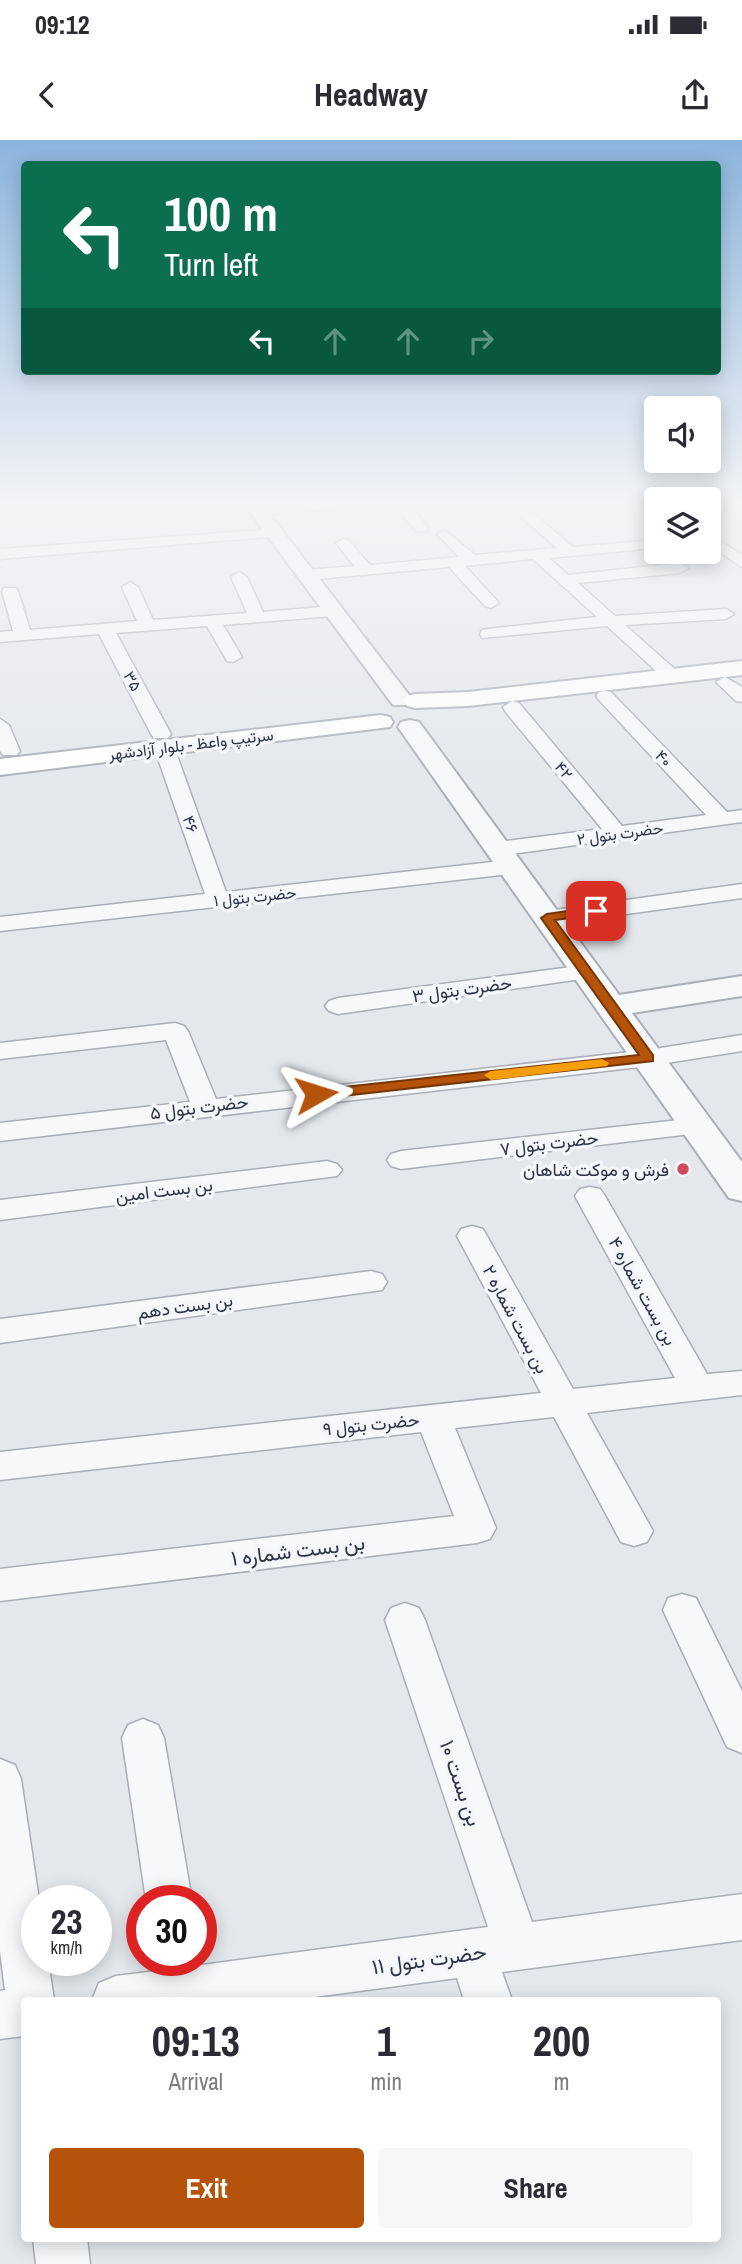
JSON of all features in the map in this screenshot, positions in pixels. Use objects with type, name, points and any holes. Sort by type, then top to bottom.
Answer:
[{"type":"main road","name":"سرتیپ واعظ - بلوار آزادشهر","points":[[402,714],[468,699],[672,676],[738,682]]},
{"type":"main road","name":"سرتیپ واعظ - بلوار آزادشهر","points":[[4,757],[402,714],[512,707],[738,682]]},
{"type":"street","points":[[13,602],[23,635]]},
{"type":"street","points":[[137,602],[147,625]]},
{"type":"street","points":[[250,602],[257,617]]},
{"type":"street","points":[[326,602],[402,714],[697,1126],[732,1159],[742,1189]]},
{"type":"street","points":[[589,602],[672,676]]},
{"type":"street","points":[[0,637],[333,611]]},
{"type":"street","points":[[488,634],[610,621],[726,614]]},
{"type":"street","points":[[212,620],[233,657]]},
{"type":"street","name":"۳۵","points":[[105,628],[163,741]]},
{"type":"street","name":"۴۰","points":[[605,696],[732,817]]},
{"type":"street","name":"۴۲","points":[[512,707],[617,833]]},
{"type":"street","points":[[0,725],[4,757]]},
{"type":"street","name":"۴۶","points":[[163,741],[218,900]]},
{"type":"street","name":"حضرت بتول ۲","points":[[504,858],[617,833],[732,817]]},
{"type":"street","name":"حضرت بتول ۱","points":[[0,924],[218,900],[504,858]]},
{"type":"street","points":[[547,918],[742,891]]},
{"type":"street","name":"حضرت بتول ۳","points":[[338,1006],[586,972]]},
{"type":"street","points":[[611,1006],[742,986]]},
{"type":"street","points":[[0,1051],[170,1020],[205,1106]]},
{"type":"street","name":"حضرت بتول ۵","points":[[0,1132],[205,1106],[648,1058],[742,1043]]},
{"type":"street","name":"حضرت بتول ۷","points":[[401,1160],[697,1126]]},
{"type":"street","name":"بن بست امین","points":[[0,1210],[327,1170]]},
{"type":"street","name":"بن بست شماره ۴","points":[[590,1196],[696,1387]]},
{"type":"street","name":"بن بست شماره ۲","points":[[472,1236],[561,1403],[634,1531]]},
{"type":"street","name":"بن بست دهم","points":[[0,1331],[371,1282]]},
{"type":"street","name":"حضرت بتول ۹","points":[[0,1466],[742,1383]]},
{"type":"street","name":"بن بست شماره ۱","points":[[0,1586],[477,1528],[433,1417]]},
{"type":"street","points":[[682,1610],[742,1734]]},
{"type":"street","name":"بن بست ۱۰","points":[[405,1620],[518,1947]]},
{"type":"street","points":[[143,1738],[167,1885]]},
{"type":"street","points":[[0,1779],[30,1997]]},
{"type":"street","name":"حضرت بتول ۱۱","points":[[217,1973],[472,1953],[742,1917]]},
{"type":"street","points":[[472,1953],[487,1997]]},
{"type":"street","name":"حضرت بتول ۱۱","points":[[124,1997],[180,1976]]},
{"type":"street","points":[[0,2015],[21,2012]]},
{"type":"street","points":[[60,2242],[63,2264]]},
{"type":"slow traffic","points":[[491,1075],[602,1063]]},
{"type":"place","name":"فرش و موکت شاهان","points":[[683,1169]]},
{"type":"route","points":[[316,1094],[648,1058],[547,918],[596,911]]}]
